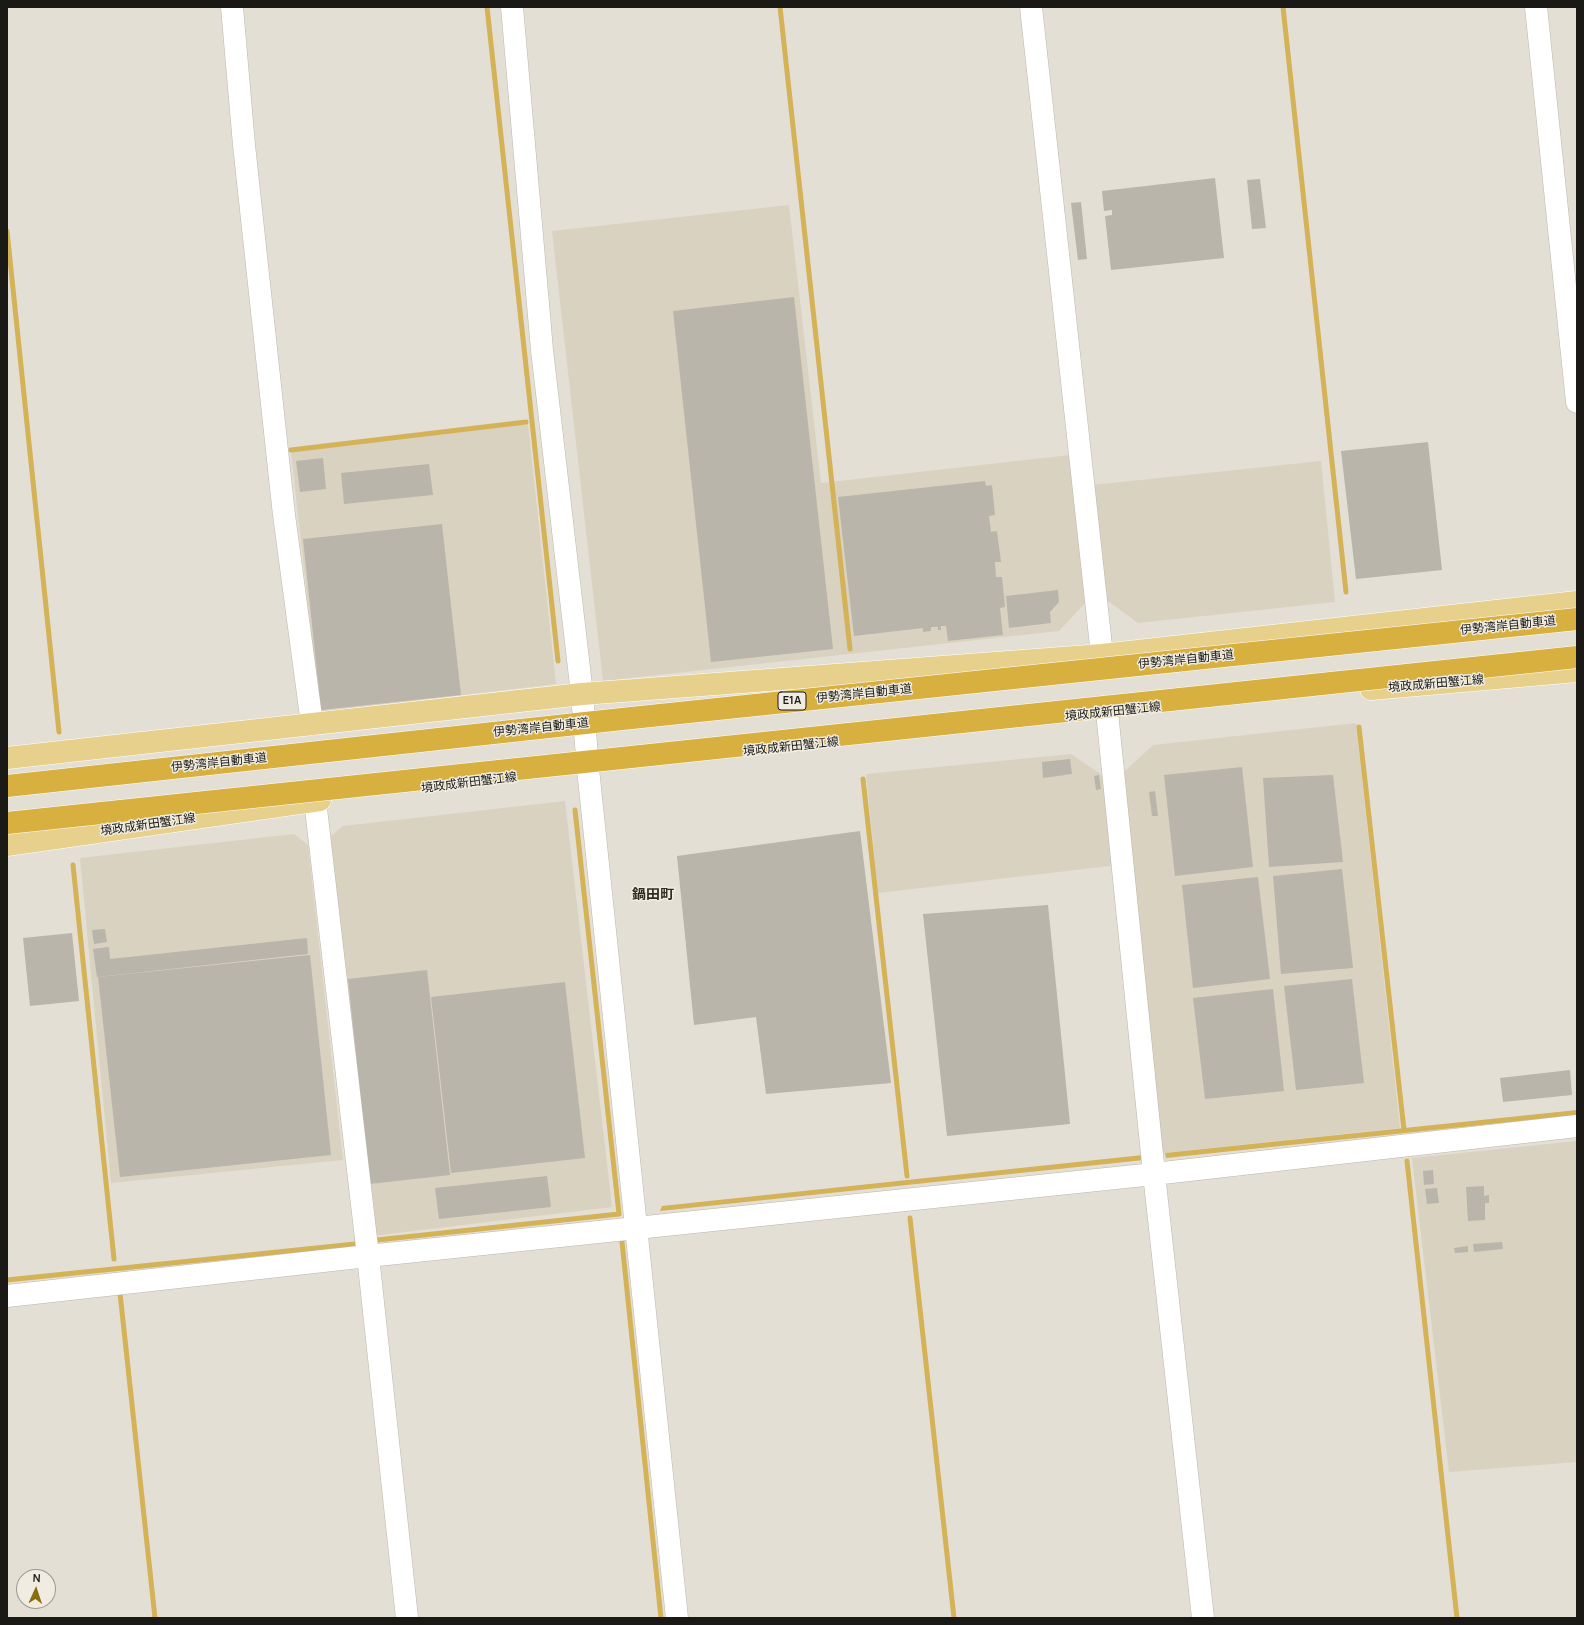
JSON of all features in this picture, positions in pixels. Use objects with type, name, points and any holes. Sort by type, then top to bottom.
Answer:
[{"type":"highway","name":"伊勢湾岸自動車道","points":[[7,786],[622,719],[1577,619]]},
{"type":"highway","points":[[7,823],[1577,657]]},
{"type":"main road","points":[[7,758],[582,694],[1102,655],[1577,602]]},
{"type":"main road","name":"境政成新田蟹江線","points":[[7,845],[315,800],[588,769],[1107,712],[1577,671]]},
{"type":"street","points":[[232,7],[245,153],[283,507],[292,587],[312,724]]},
{"type":"street","points":[[512,7],[542,350],[582,694],[588,769],[635,1228],[677,1618]]},
{"type":"street","points":[[1031,7],[1102,655]]},
{"type":"street","points":[[1536,7],[1577,402]]},
{"type":"street","points":[[1107,712],[1154,1174],[1203,1618]]},
{"type":"street","points":[[315,800],[368,1256],[407,1618]]},
{"type":"street","points":[[7,1296],[368,1256],[1154,1174],[1577,1126]]},
{"type":"shaded area","points":[[789,205],[821,483],[1070,455],[1086,602],[1059,631],[603,681],[552,231]]},
{"type":"shaded area","points":[[528,424],[556,684],[320,712],[291,452]]},
{"type":"shaded area","points":[[1321,461],[1335,602],[1138,623],[1109,602],[1105,602],[1092,485]]},
{"type":"shaded area","points":[[1356,723],[1400,1128],[1162,1153],[1124,772],[1153,745]]},
{"type":"shaded area","points":[[1071,754],[1102,775],[1108,775],[1118,865],[878,893],[866,774]]},
{"type":"shaded area","points":[[565,801],[612,1207],[372,1236],[330,837],[343,826]]},
{"type":"shaded area","points":[[294,834],[308,845],[343,1160],[111,1183],[80,858]]},
{"type":"shaded area","points":[[1577,1110],[1577,1115],[1166,1158],[1165,1153]]},
{"type":"shaded area","points":[[1577,1141],[1577,1462],[1449,1472],[1412,1158]]},
{"type":"shaded area","points":[[1143,1155],[1144,1160],[660,1211],[662,1206]]},
{"type":"building","points":[[1215,178],[1224,258],[1111,270],[1105,216],[1112,215],[1112,210],[1104,211],[1102,191]]},
{"type":"building","points":[[1260,179],[1266,228],[1252,229],[1247,180]]},
{"type":"building","points":[[1081,202],[1087,259],[1078,260],[1071,203]]},
{"type":"building","points":[[794,297],[833,649],[711,662],[673,311]]},
{"type":"building","points":[[1428,442],[1442,570],[1356,579],[1341,451]]},
{"type":"building","points":[[323,458],[326,489],[300,492],[296,461]]},
{"type":"building","points":[[429,464],[433,495],[344,504],[341,473]]},
{"type":"building","points":[[985,481],[986,486],[992,485],[995,515],[989,516],[991,532],[997,531],[1001,562],[995,562],[996,577],[1002,577],[1005,607],[1000,608],[1003,635],[948,641],[946,626],[941,626],[941,630],[938,630],[938,627],[931,627],[931,631],[923,632],[923,628],[854,636],[838,497]]},
{"type":"building","points":[[442,524],[461,695],[321,710],[303,539]]},
{"type":"building","points":[[1058,590],[1059,602],[1050,612],[1051,623],[1009,628],[1006,596]]},
{"type":"building","points":[[1070,759],[1072,774],[1043,778],[1042,762]]},
{"type":"building","points":[[1242,767],[1253,867],[1175,876],[1164,775]]},
{"type":"building","points":[[1099,775],[1101,789],[1096,790],[1094,776]]},
{"type":"building","points":[[1333,775],[1343,862],[1269,867],[1263,778]]},
{"type":"building","points":[[1155,791],[1158,816],[1152,816],[1149,792]]},
{"type":"building","points":[[860,831],[891,1083],[766,1094],[756,1017],[694,1025],[677,856]]},
{"type":"building","points":[[1342,869],[1353,968],[1281,974],[1273,876]]},
{"type":"building","points":[[1258,877],[1270,979],[1193,988],[1182,885]]},
{"type":"building","points":[[1048,905],[1070,1124],[947,1136],[923,914]]},
{"type":"building","points":[[105,929],[107,942],[94,944],[92,930]]},
{"type":"building","points":[[72,933],[79,1001],[30,1006],[23,938]]},
{"type":"building","points":[[307,938],[308,954],[97,977],[93,949],[109,947],[110,959]]},
{"type":"building","points":[[310,955],[331,1155],[120,1177],[98,977]]},
{"type":"building","points":[[427,970],[450,1175],[370,1184],[348,979]]},
{"type":"building","points":[[1352,979],[1364,1083],[1296,1090],[1284,986]]},
{"type":"building","points":[[565,982],[585,1158],[451,1173],[431,997]]},
{"type":"building","points":[[1273,989],[1284,1091],[1205,1099],[1193,998]]},
{"type":"building","points":[[1570,1070],[1572,1095],[1503,1102],[1500,1078]]},
{"type":"building","points":[[1433,1170],[1434,1184],[1424,1185],[1423,1171]]},
{"type":"building","points":[[547,1176],[551,1207],[439,1219],[435,1188]]},
{"type":"building","points":[[1484,1186],[1484,1196],[1489,1195],[1489,1203],[1485,1203],[1485,1220],[1468,1221],[1466,1187]]},
{"type":"building","points":[[1437,1188],[1439,1203],[1427,1204],[1425,1189]]},
{"type":"building","points":[[1502,1242],[1503,1249],[1474,1252],[1473,1244]]},
{"type":"building","points":[[1468,1246],[1468,1252],[1455,1253],[1454,1248]]},
{"type":"waterway","points":[[487,7],[558,661]]},
{"type":"waterway","points":[[780,7],[850,649]]},
{"type":"waterway","points":[[1283,7],[1346,592]]},
{"type":"waterway","points":[[7,231],[59,732]]},
{"type":"waterway","points":[[291,450],[526,422]]},
{"type":"waterway","points":[[1359,727],[1404,1130]]},
{"type":"waterway","points":[[863,779],[907,1176]]},
{"type":"waterway","points":[[377,1240],[619,1214],[575,810]]},
{"type":"waterway","points":[[73,865],[114,1259]]},
{"type":"waterway","points":[[1407,1161],[1457,1618]]},
{"type":"waterway","points":[[910,1218],[954,1618]]},
{"type":"waterway","points":[[622,1242],[661,1618]]},
{"type":"waterway","points":[[7,1280],[355,1244]]},
{"type":"waterway","points":[[120,1293],[155,1618]]},
{"type":"district","name":"鍋田町","points":[[653,895]]}]
